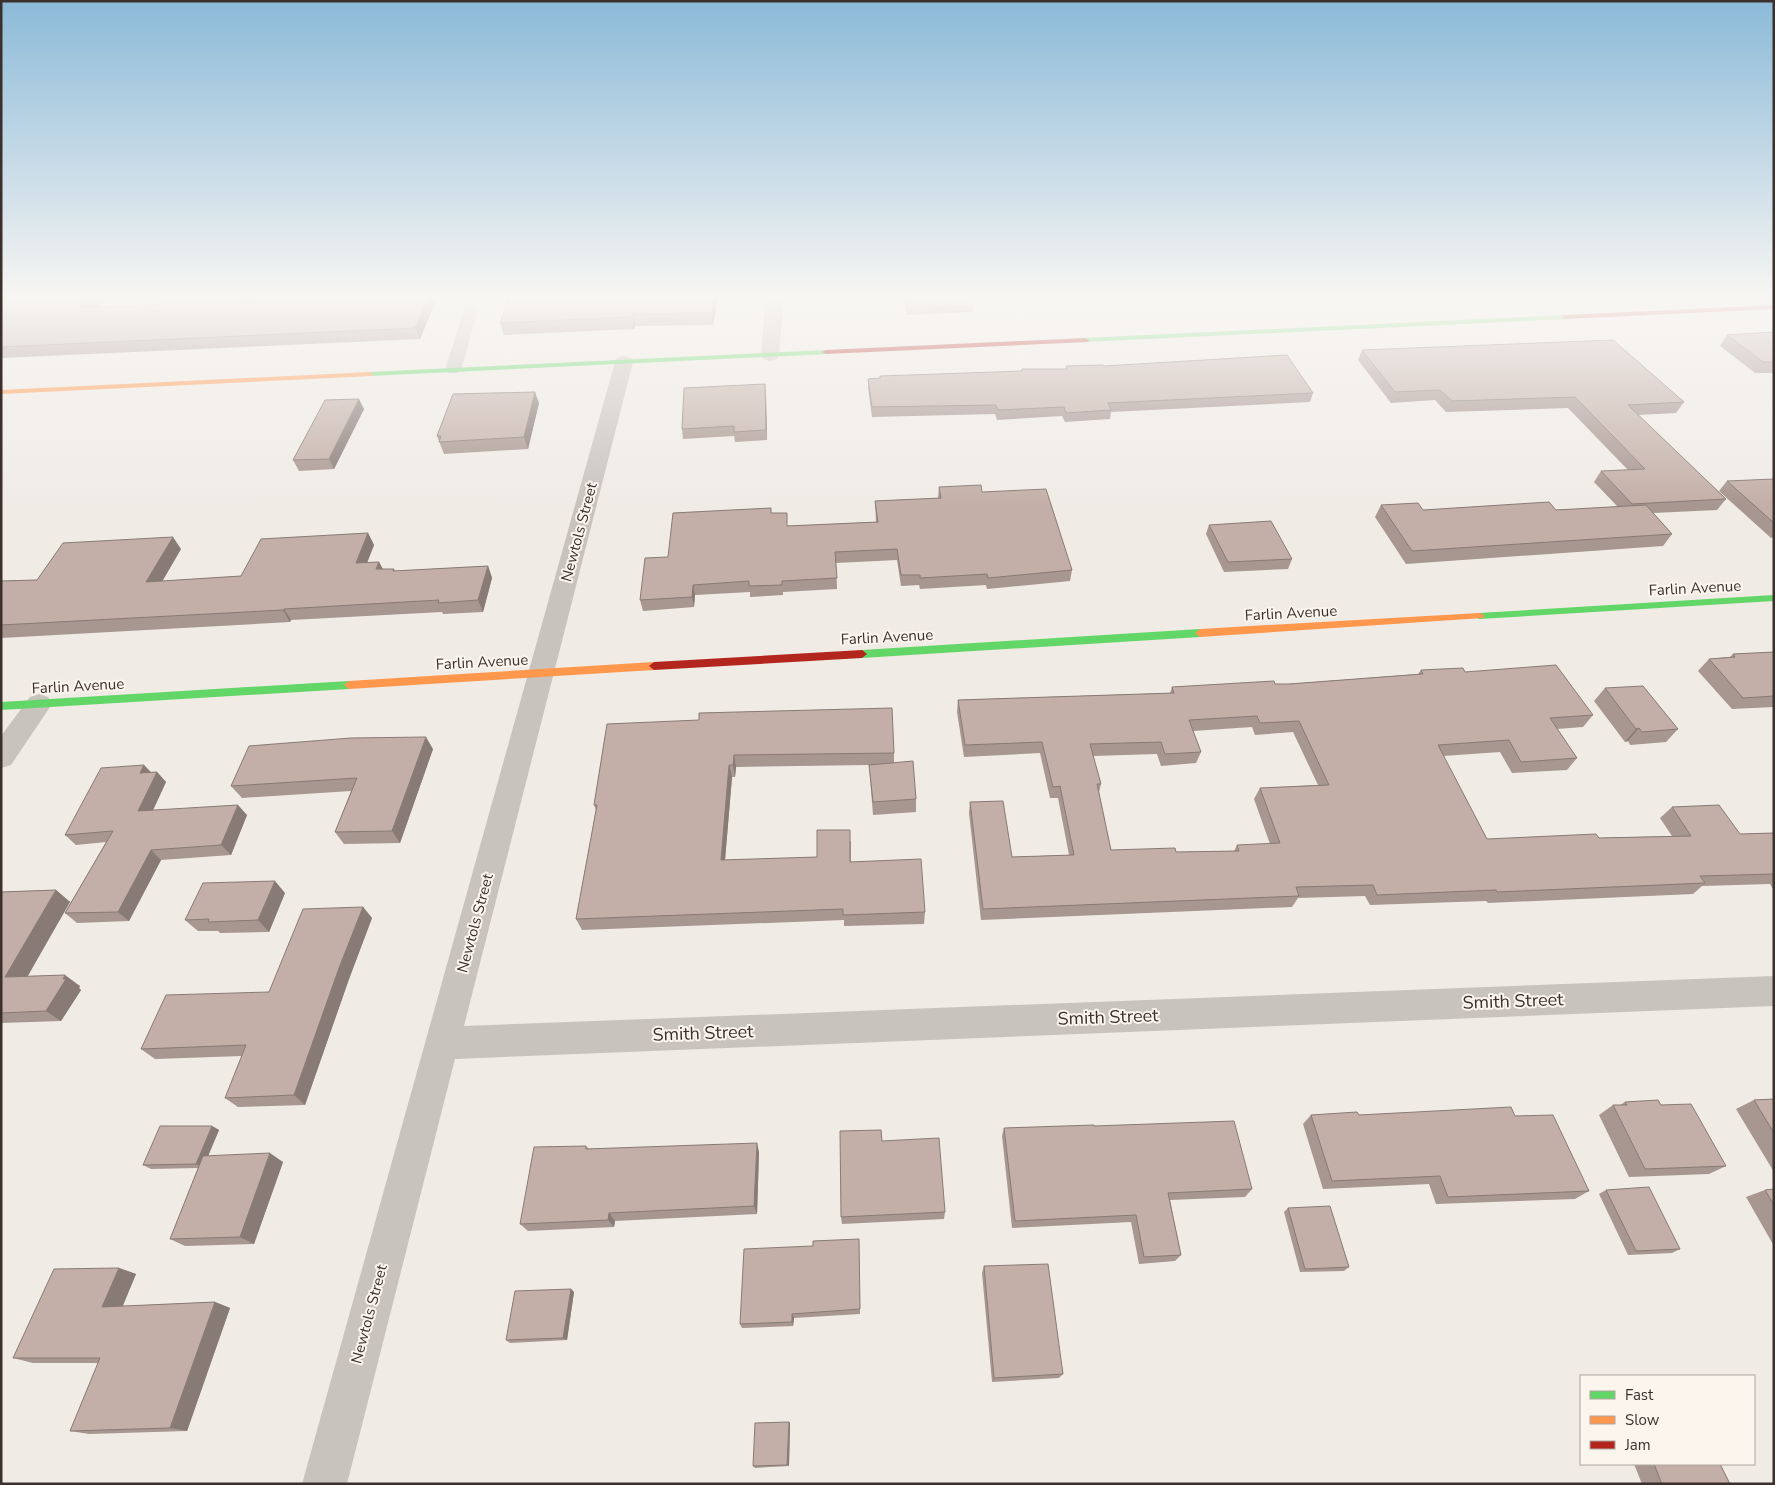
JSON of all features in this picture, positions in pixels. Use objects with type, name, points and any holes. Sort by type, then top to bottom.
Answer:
[{"type":"street","points":[[1,392],[533,366]]},
{"type":"street","name":"Newtols Street","points":[[324,1484],[623,366]]},
{"type":"street","name":"Farlin Avenue","points":[[1,706],[1774,598]]},
{"type":"street","points":[[1,757],[39,704]]},
{"type":"street","name":"Smith Street","points":[[442,1043],[1774,991]]},
{"type":"building","points":[[1066,366],[1295,366],[1313,393],[1108,403],[1111,410],[1066,413],[1064,407],[998,410],[996,405],[872,407],[868,379],[880,378],[880,376],[1022,371],[1022,369],[1067,369]]},
{"type":"building","points":[[1375,366],[1643,366],[1684,402],[1628,405],[1726,499],[1632,504],[1601,471],[1645,469],[1575,397],[1452,401],[1440,390],[1395,392]]},
{"type":"building","points":[[765,384],[766,430],[734,432],[734,426],[682,429],[684,388]]},
{"type":"building","points":[[535,392],[524,437],[439,442],[441,436],[437,436],[453,394]]},
{"type":"building","points":[[359,399],[329,459],[293,460],[325,400]]},
{"type":"building","points":[[1774,479],[1774,523],[1727,481]]},
{"type":"building","points":[[981,485],[982,492],[1046,489],[1072,570],[988,578],[987,574],[920,578],[920,575],[901,575],[897,549],[835,552],[837,578],[782,581],[782,585],[749,586],[749,581],[693,585],[692,597],[640,600],[645,558],[668,557],[673,513],[771,508],[771,513],[787,513],[787,526],[878,522],[875,501],[941,498],[939,487]]},
{"type":"building","points":[[1549,502],[1556,510],[1646,505],[1672,534],[1412,551],[1381,505],[1418,503],[1423,510]]},
{"type":"building","points":[[1271,521],[1292,559],[1228,562],[1209,525]]},
{"type":"building","points":[[368,533],[356,563],[379,562],[376,569],[394,569],[393,571],[488,566],[478,600],[438,603],[439,600],[1,625],[1,581],[37,580],[63,543],[173,537],[146,582],[241,576],[261,539]]},
{"type":"building","points":[[1774,652],[1774,696],[1743,698],[1709,659],[1735,657],[1733,654]]},
{"type":"building","points":[[1556,665],[1593,715],[1550,718],[1577,758],[1521,762],[1509,740],[1438,745],[1487,839],[1596,834],[1599,838],[1691,836],[1672,807],[1719,805],[1740,834],[1774,833],[1774,874],[1700,876],[1705,883],[1497,892],[1496,890],[1377,895],[1373,885],[1296,887],[1299,896],[983,909],[970,802],[1003,801],[1012,857],[1074,855],[1060,786],[1053,787],[1042,742],[965,745],[958,700],[1174,693],[1172,687],[1274,681],[1275,684],[1289,684],[1423,674],[1421,670],[1463,668],[1465,672]],"holes":[[[1257,716],[1260,723],[1299,721],[1329,785],[1260,788],[1280,843],[1237,845],[1239,851],[1176,852],[1175,848],[1111,850],[1097,784],[1101,784],[1090,744],[1161,742],[1165,754],[1201,752],[1189,720]]]},
{"type":"building","points":[[1643,686],[1678,729],[1642,732],[1639,728],[1636,729],[1605,688]]},
{"type":"building","points":[[892,708],[894,753],[734,755],[733,765],[729,765],[721,860],[817,857],[817,830],[850,830],[850,862],[921,859],[925,912],[843,915],[843,909],[576,919],[597,805],[594,805],[607,724],[699,720],[699,713]]},
{"type":"building","points":[[426,737],[392,831],[335,832],[357,778],[231,786],[249,746],[351,738]]},
{"type":"building","points":[[913,761],[916,799],[873,802],[869,765]]},
{"type":"building","points":[[144,765],[140,773],[157,772],[138,811],[238,805],[221,845],[151,850],[118,912],[65,913],[113,831],[65,835],[101,768]]},
{"type":"building","points":[[275,881],[258,920],[208,922],[209,919],[185,920],[203,883]]},
{"type":"building","points":[[56,890],[5,977],[65,975],[63,979],[66,979],[46,1011],[1,1013],[1,892]]},
{"type":"building","points":[[363,907],[339,968],[294,1095],[225,1098],[246,1045],[141,1049],[166,995],[269,992],[303,909]]},
{"type":"building","points":[[1774,1099],[1774,1133],[1754,1100]]},
{"type":"building","points":[[1658,1100],[1661,1105],[1691,1104],[1726,1166],[1645,1169],[1613,1105],[1627,1105],[1625,1102]]},
{"type":"building","points":[[1511,1107],[1515,1116],[1553,1115],[1589,1191],[1448,1197],[1440,1176],[1332,1181],[1311,1115],[1357,1112],[1359,1115]]},
{"type":"building","points":[[1234,1121],[1252,1189],[1168,1193],[1181,1255],[1144,1257],[1136,1215],[1015,1221],[1004,1128]]},
{"type":"building","points":[[160,1126],[212,1126],[196,1164],[143,1165]]},
{"type":"building","points":[[881,1130],[882,1141],[939,1138],[945,1212],[841,1217],[840,1131]]},
{"type":"building","points":[[757,1143],[754,1206],[609,1213],[608,1220],[520,1224],[534,1147],[586,1146],[586,1149]]},
{"type":"building","points":[[270,1153],[240,1237],[170,1239],[203,1156]]},
{"type":"building","points":[[1649,1187],[1680,1249],[1636,1251],[1606,1190]]},
{"type":"building","points":[[1774,1189],[1774,1205],[1765,1190]]},
{"type":"building","points":[[1330,1206],[1349,1267],[1305,1269],[1288,1208]]},
{"type":"building","points":[[859,1239],[860,1309],[792,1314],[792,1322],[740,1324],[744,1249],[813,1246],[813,1241]]},
{"type":"building","points":[[1048,1264],[1063,1374],[994,1378],[984,1266]]},
{"type":"building","points":[[119,1268],[102,1307],[215,1302],[170,1428],[70,1431],[100,1358],[13,1358],[54,1269]]},
{"type":"building","points":[[571,1289],[563,1338],[506,1340],[515,1291]]},
{"type":"building","points":[[789,1422],[787,1465],[753,1466],[755,1423]]},
{"type":"building","points":[[1654,1465],[1720,1465],[1730,1484],[1662,1484]]},
{"type":"traffic: fast","points":[[369,374],[529,366]]},
{"type":"traffic: fast","points":[[1479,616],[1774,598]]},
{"type":"traffic: fast","points":[[862,654],[1200,633]]},
{"type":"traffic: fast","points":[[1,706],[349,685]]},
{"type":"traffic: slow","points":[[1,392],[369,374]]},
{"type":"traffic: slow","points":[[1200,633],[1479,616]]},
{"type":"traffic: slow","points":[[349,685],[654,666]]},
{"type":"traffic: jam","points":[[654,666],[862,654]]}]
